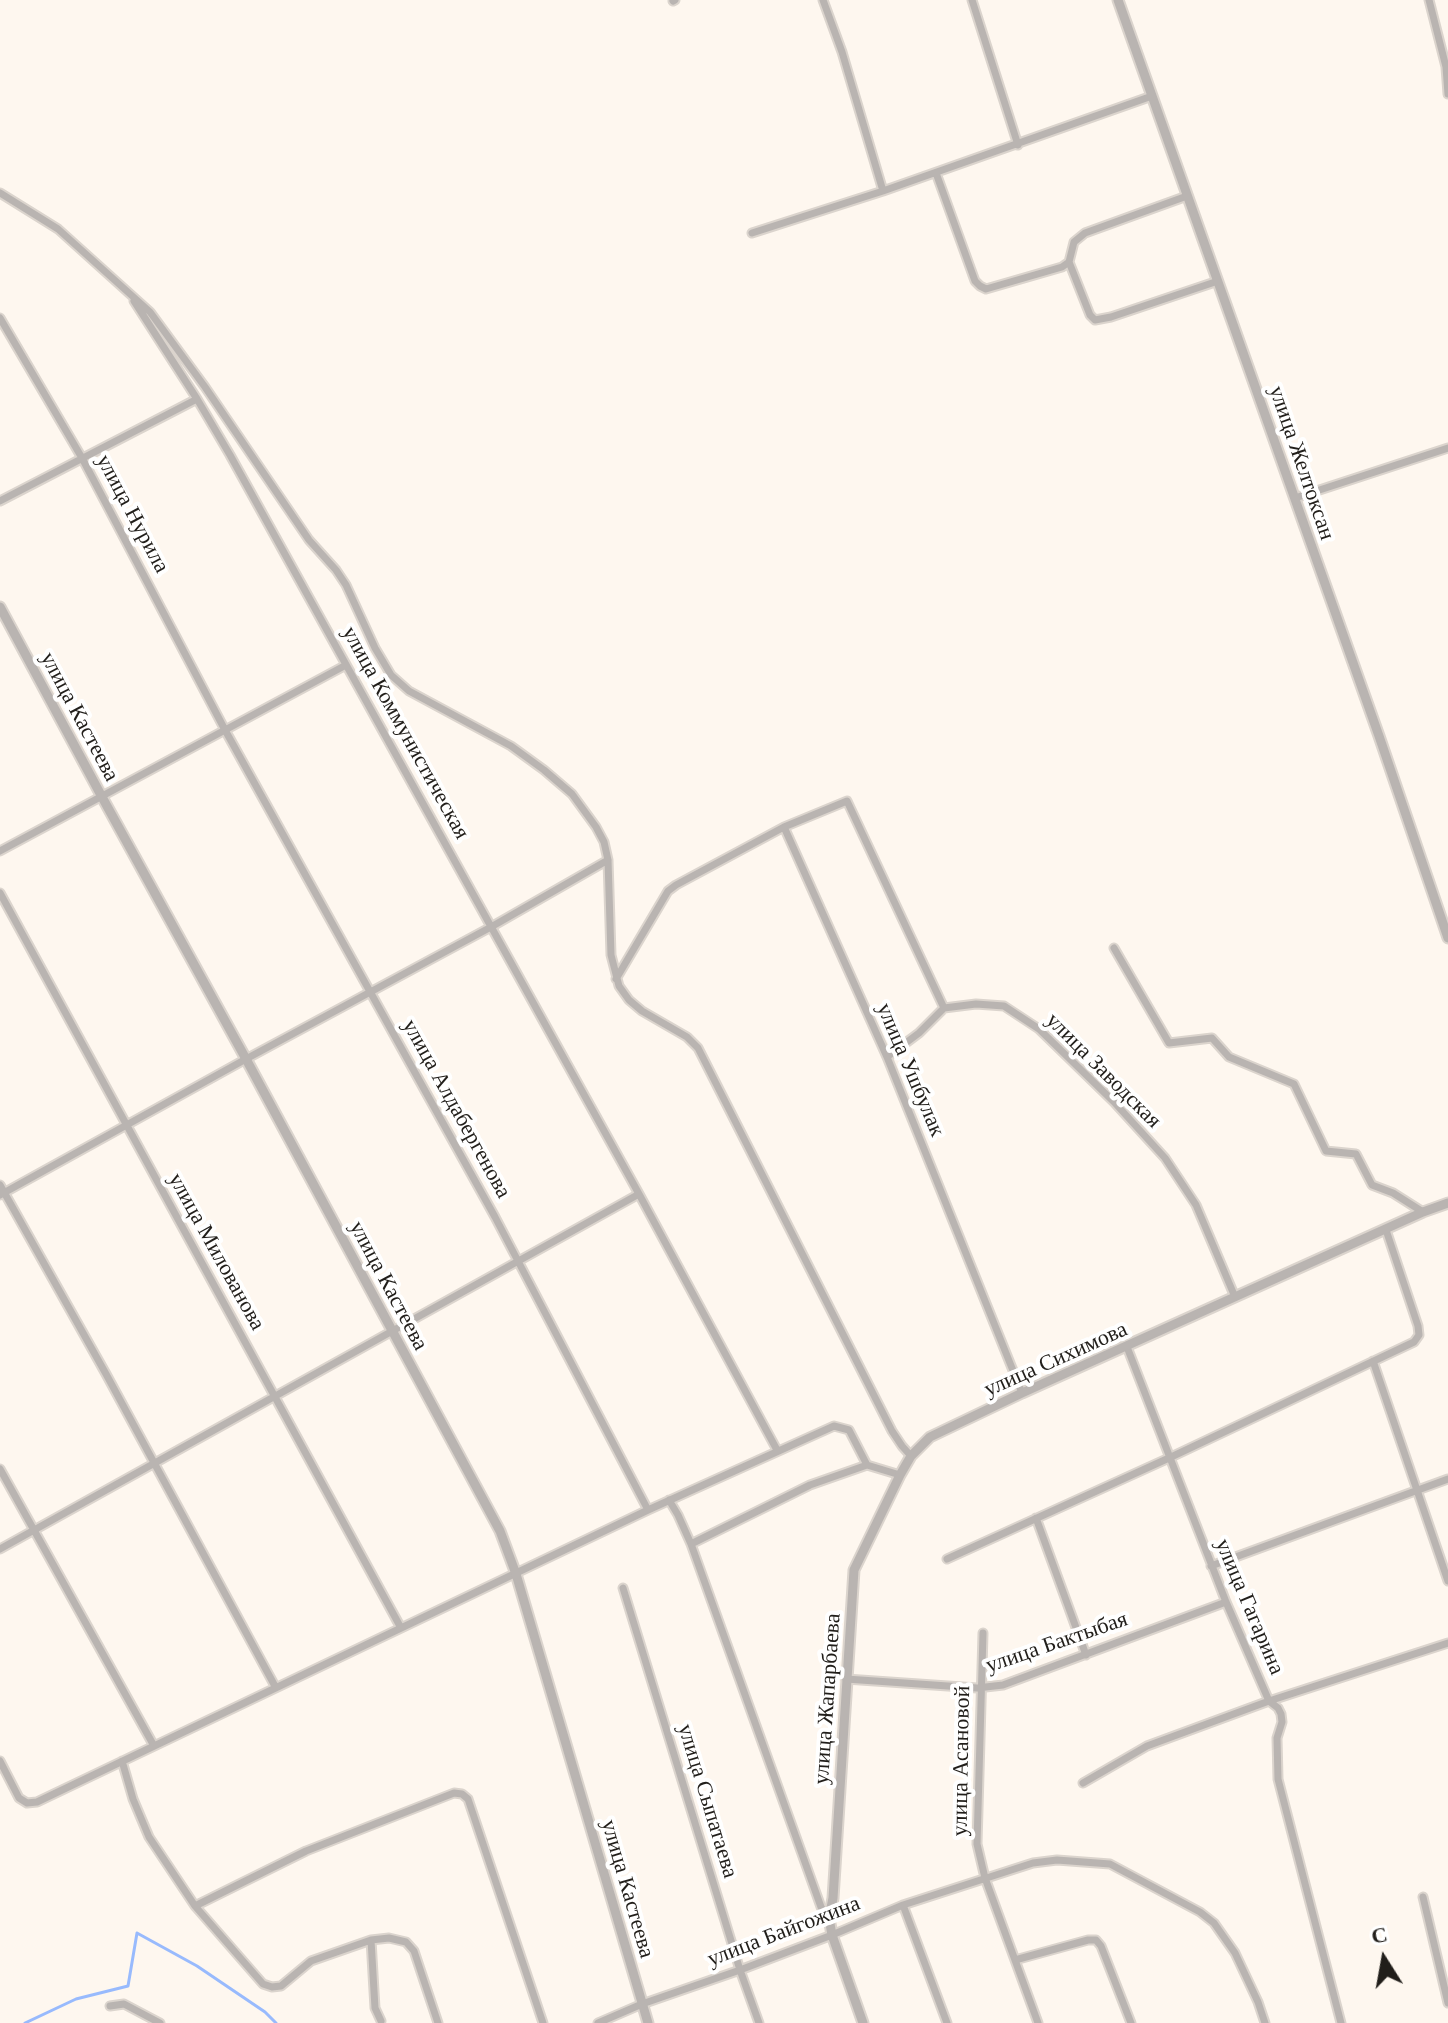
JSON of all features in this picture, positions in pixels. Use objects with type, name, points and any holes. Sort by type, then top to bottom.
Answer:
[{"type":"street","points":[[823,0],[842,52],[883,191]]},
{"type":"street","points":[[972,0],[1018,145]]},
{"type":"street","name":"улица Желтоксан","points":[[1118,0],[1448,938]]},
{"type":"street","points":[[1429,0],[1446,67],[1448,94]]},
{"type":"street","points":[[752,233],[1018,145],[1152,96]]},
{"type":"street","points":[[936,173],[975,281],[980,286],[986,289],[1057,269],[1069,262]]},
{"type":"street","points":[[0,193],[58,229],[150,312],[309,540],[346,585],[391,675],[409,691],[511,746],[544,770],[572,794],[596,827],[608,860],[611,955],[616,979],[629,1000],[642,1011],[687,1037],[698,1048],[892,1431],[911,1456]]},
{"type":"street","points":[[1187,196],[1085,233],[1074,242],[1069,262],[1090,315],[1095,320],[1218,281]]},
{"type":"street","name":"улица Коммунистическая","points":[[130,295],[197,399],[639,1194],[777,1450]]},
{"type":"street","name":"улица Нурила","points":[[0,318],[82,458],[225,730]]},
{"type":"street","points":[[0,501],[197,399]]},
{"type":"street","points":[[1295,498],[1448,448]]},
{"type":"street","name":"улица Кастеева","points":[[0,607],[500,1531],[516,1574],[648,2023]]},
{"type":"street","points":[[0,851],[346,665]]},
{"type":"street","name":"улица Алдабергенова","points":[[225,730],[518,1261],[648,1510]]},
{"type":"street","points":[[616,979],[668,891],[784,827],[847,801],[944,1008],[919,1033],[887,1057]]},
{"type":"street","name":"улица Ушбулак","points":[[784,827],[887,1057],[1022,1393]]},
{"type":"street","points":[[2,1194],[608,860]]},
{"type":"street","name":"улица Милованова","points":[[0,893],[401,1628]]},
{"type":"street","points":[[1114,948],[1169,1043],[1212,1038],[1229,1057],[1294,1084],[1326,1151],[1356,1154],[1372,1185],[1393,1193],[1423,1212]]},
{"type":"street","name":"улица Заводская","points":[[944,1008],[976,1004],[1004,1006],[1039,1029],[1114,1102],[1165,1158],[1196,1205],[1235,1297]]},
{"type":"street","points":[[0,1185],[2,1194],[276,1688]]},
{"type":"street","points":[[0,1549],[639,1194]]},
{"type":"street","name":"улица Сихимова","points":[[900,1475],[911,1456],[930,1437],[1448,1203]]},
{"type":"street","points":[[947,1559],[1414,1342],[1419,1335],[1418,1326],[1386,1230]]},
{"type":"street","name":"улица Гагарина","points":[[1127,1347],[1226,1602],[1269,1701],[1281,1714],[1277,1738],[1278,1779],[1341,2023]]},
{"type":"street","points":[[1373,1361],[1448,1581]]},
{"type":"street","points":[[0,1761],[19,1798],[27,1803],[37,1802],[669,1500],[834,1426],[849,1430],[867,1465]]},
{"type":"street","points":[[691,1544],[810,1485],[867,1465],[900,1475]]},
{"type":"street","points":[[0,1469],[154,1746]]},
{"type":"street","name":"улица Жапарбаева","points":[[832,1935],[829,1918],[833,1898],[854,1570],[900,1475]]},
{"type":"street","points":[[1211,1566],[1448,1479]]},
{"type":"street","points":[[669,1500],[691,1544],[821,1907],[829,1918]]},
{"type":"street","points":[[1036,1518],[1086,1655]]},
{"type":"street","name":"улица Сыпатаева","points":[[623,1588],[759,2023]]},
{"type":"street","name":"улица Бактыбая","points":[[846,1679],[980,1688],[1003,1685],[1226,1602]]},
{"type":"street","name":"улица Асановой","points":[[983,1633],[977,1844],[985,1878],[1038,2023]]},
{"type":"street","points":[[1083,1783],[1147,1746],[1269,1701],[1448,1643]]},
{"type":"street","points":[[122,1761],[149,1837],[195,1906],[263,1984],[281,1986],[311,1961],[371,1940],[389,1938],[406,1942],[414,1951],[438,2023]]},
{"type":"street","points":[[195,1906],[306,1851],[454,1793],[462,1794],[468,1799],[543,2023]]},
{"type":"street","name":"улица Байгожина","points":[[598,2023],[903,1905],[1033,1863],[1057,1860],[1110,1864],[1200,1912],[1214,1923],[1235,1953],[1265,2023]]},
{"type":"street","points":[[1423,1897],[1448,2003]]},
{"type":"street","points":[[903,1905],[947,2023]]},
{"type":"street","points":[[832,1935],[863,2023]]},
{"type":"street","points":[[371,1940],[375,2008],[381,2021]]},
{"type":"street","points":[[1015,1960],[1096,1940],[1131,2023]]},
{"type":"street","points":[[110,2006],[124,2004],[160,2023]]},
{"type":"street","points":[[367,2014],[375,2008]]},
{"type":"waterway","points":[[25,2023],[76,1999],[128,1986],[137,1933],[197,1966],[265,2012],[276,2023]]}]
